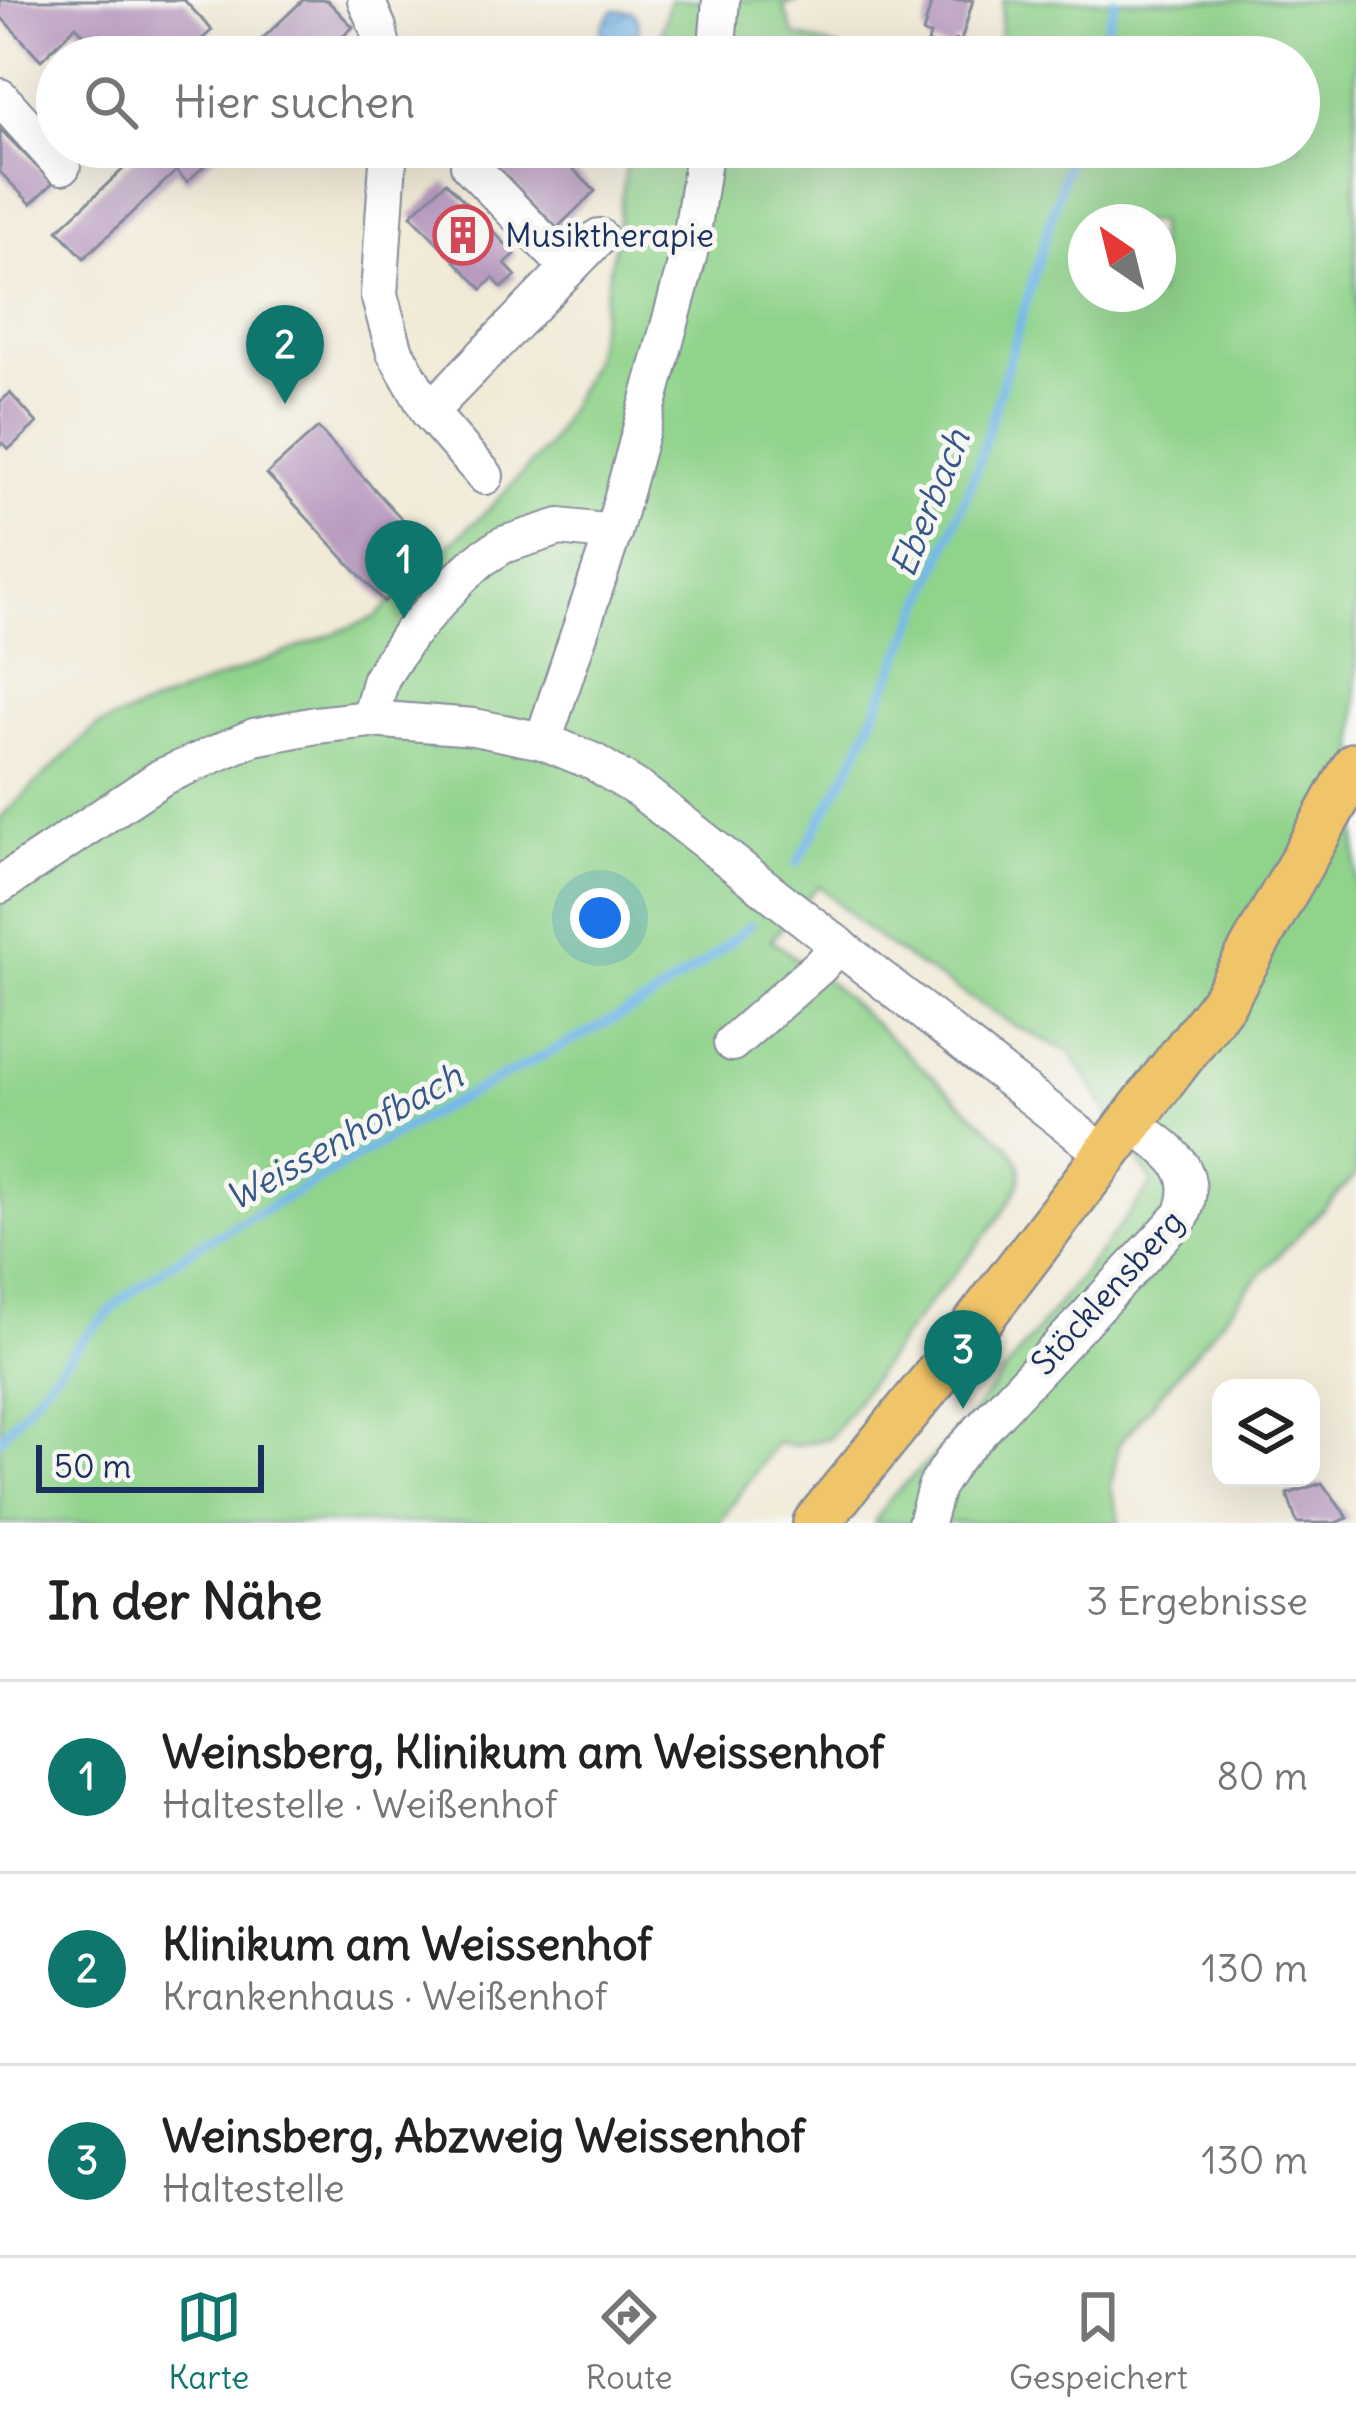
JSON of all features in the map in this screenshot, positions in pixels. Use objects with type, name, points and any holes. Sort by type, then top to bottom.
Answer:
[{"type":"main road","points":[[816,1523],[946,1363],[1222,1002],[1356,765]]},
{"type":"street","points":[[366,0],[379,36]]},
{"type":"street","points":[[718,36],[721,0]]},
{"type":"street","points":[[0,97],[36,137]]},
{"type":"street","points":[[388,168],[379,295],[395,352],[429,412],[485,476]]},
{"type":"street","points":[[472,168],[569,268]]},
{"type":"street","points":[[543,741],[613,533],[689,254],[703,168]]},
{"type":"street","points":[[429,412],[599,237]]},
{"type":"street","points":[[370,719],[381,678],[409,635],[481,560],[503,545],[560,526],[613,533]]},
{"type":"street","points":[[0,885],[162,777],[254,737],[370,719],[474,727],[543,741],[594,762],[640,790],[839,945],[1119,1138]]},
{"type":"street","points":[[732,1043],[839,945]]},
{"type":"street","name":"Stöcklensberg","points":[[926,1523],[936,1487],[954,1459],[1182,1215],[1190,1187],[1185,1171],[1170,1154],[1119,1138]]},
{"type":"green space","points":[[670,0],[801,0],[783,5],[797,36],[661,36]]},
{"type":"green space","points":[[1003,0],[1356,0],[1356,1175],[1256,1279],[1118,1445],[1111,1487],[1120,1523],[874,1523],[889,1499],[949,1442],[1153,1184],[1071,1053],[1015,1026],[907,958],[871,933],[819,885],[771,940],[825,979],[1008,1145],[1021,1174],[993,1226],[913,1324],[830,1438],[793,1446],[776,1443],[719,1523],[0,1523],[0,818],[96,727],[376,617],[548,446],[592,363],[626,168],[1320,168],[1320,36],[1000,36]]},
{"type":"water","points":[[614,10],[632,11],[637,36],[600,36]]},
{"type":"building","points":[[0,0],[184,0],[212,30],[206,36],[85,36],[76,26],[66,36],[36,36],[36,55],[0,16]]},
{"type":"building","points":[[303,0],[327,0],[353,27],[343,36],[265,36]]},
{"type":"building","points":[[932,0],[973,0],[962,36],[923,33]]},
{"type":"building","points":[[0,129],[53,183],[31,204],[0,172]]},
{"type":"building","points":[[124,168],[202,168],[187,182],[176,171],[84,258],[58,230]]},
{"type":"building","points":[[498,168],[572,168],[595,191],[557,228]]},
{"type":"building","name":"Musiktherapie","points":[[446,182],[515,254],[505,264],[516,276],[502,288],[493,278],[482,289],[411,215]]},
{"type":"building","points":[[10,393],[37,423],[9,449],[3,443],[0,446],[0,402]]},
{"type":"building","points":[[318,428],[435,555],[384,602],[267,474]]},
{"type":"building","points":[[1320,1484],[1348,1518],[1335,1523],[1297,1523],[1287,1494]]},
{"type":"waterway","name":"Eberbach","points":[[1104,36],[1115,0]]},
{"type":"waterway","name":"Eberbach","points":[[797,863],[853,762],[979,462],[1066,168]]},
{"type":"waterway","name":"Weissenhofbach","points":[[0,1439],[81,1341],[125,1297],[167,1266],[421,1119],[649,1001],[750,925]]},
{"type":"place","name":"Musiktherapie","points":[[463,235]]},
{"type":"place","name":"Klinikum am Weissenhof","points":[[285,404]]},
{"type":"place","name":"Weinsberg, Klinikum am Weissenhof","points":[[404,619]]},
{"type":"place","name":"Weinsberg, Abzweig Weissenhof","points":[[963,1409]]}]
